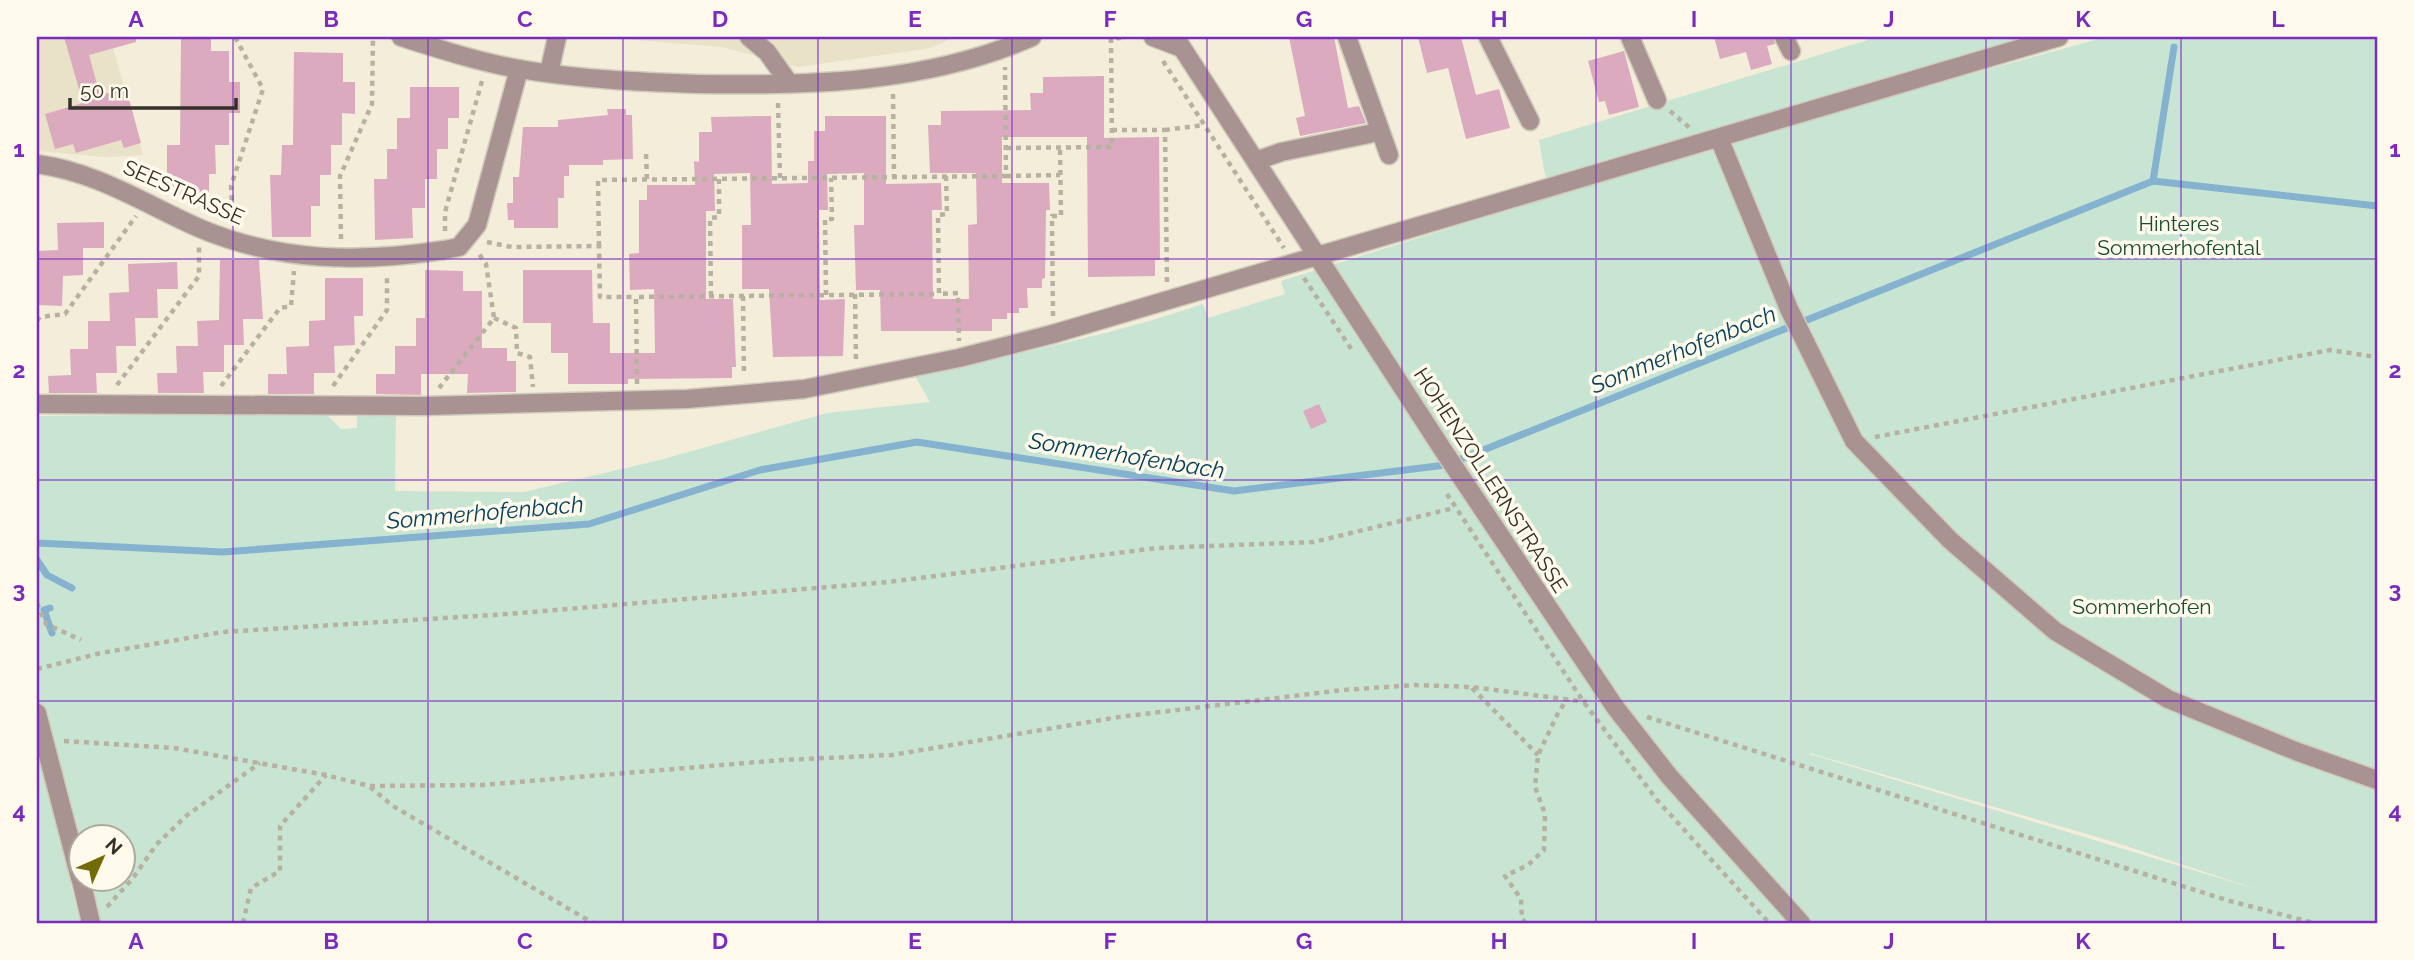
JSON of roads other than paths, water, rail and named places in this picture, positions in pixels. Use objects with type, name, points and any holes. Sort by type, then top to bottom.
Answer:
[{"type":"street","points":[[401,37],[488,62],[549,73],[645,82],[784,84],[926,71],[1004,49],[1032,37]]},
{"type":"street","points":[[549,73],[557,37]]},
{"type":"street","points":[[749,37],[767,52],[784,84]]},
{"type":"street","points":[[1153,37],[1180,40]]},
{"type":"street","points":[[1347,37],[1389,155]]},
{"type":"street","points":[[1488,37],[1530,121]]},
{"type":"street","points":[[1630,37],[1657,100]]},
{"type":"street","points":[[37,404],[435,406],[650,401],[804,389],[958,358],[1054,334],[2059,37]]},
{"type":"street","name":"HOHENZOLLERNSTRASSE","points":[[1180,40],[1443,450],[1615,707],[1678,787],[1801,923]]},
{"type":"street","name":"SEESTRASSE","points":[[37,164],[97,178],[199,228],[295,256],[342,260],[459,247],[468,239],[481,211],[519,69]]},
{"type":"street","points":[[1256,161],[1281,152],[1369,134]]},
{"type":"street","points":[[1713,140],[1789,309],[1854,441],[1950,540],[2055,631],[2168,699],[2298,752],[2377,780]]},
{"type":"street","points":[[37,713],[67,824]]},
{"type":"street","points":[[84,894],[91,923]]},
{"type":"waterway","points":[[2153,181],[2174,47]]},
{"type":"waterway","name":"Sommerhofenbach","points":[[37,543],[223,552],[589,524],[760,470],[917,442],[1234,491],[1446,465],[2153,181],[2377,206]]},
{"type":"waterway","points":[[37,560],[47,575],[72,588]]},
{"type":"waterway","points":[[50,608],[44,610],[52,633]]},
{"type":"park label","name":"Hinteres Sommerhofental","points":[[2179,235]]},
{"type":"park label","name":"Sommerhofen","points":[[2142,606]]}]
